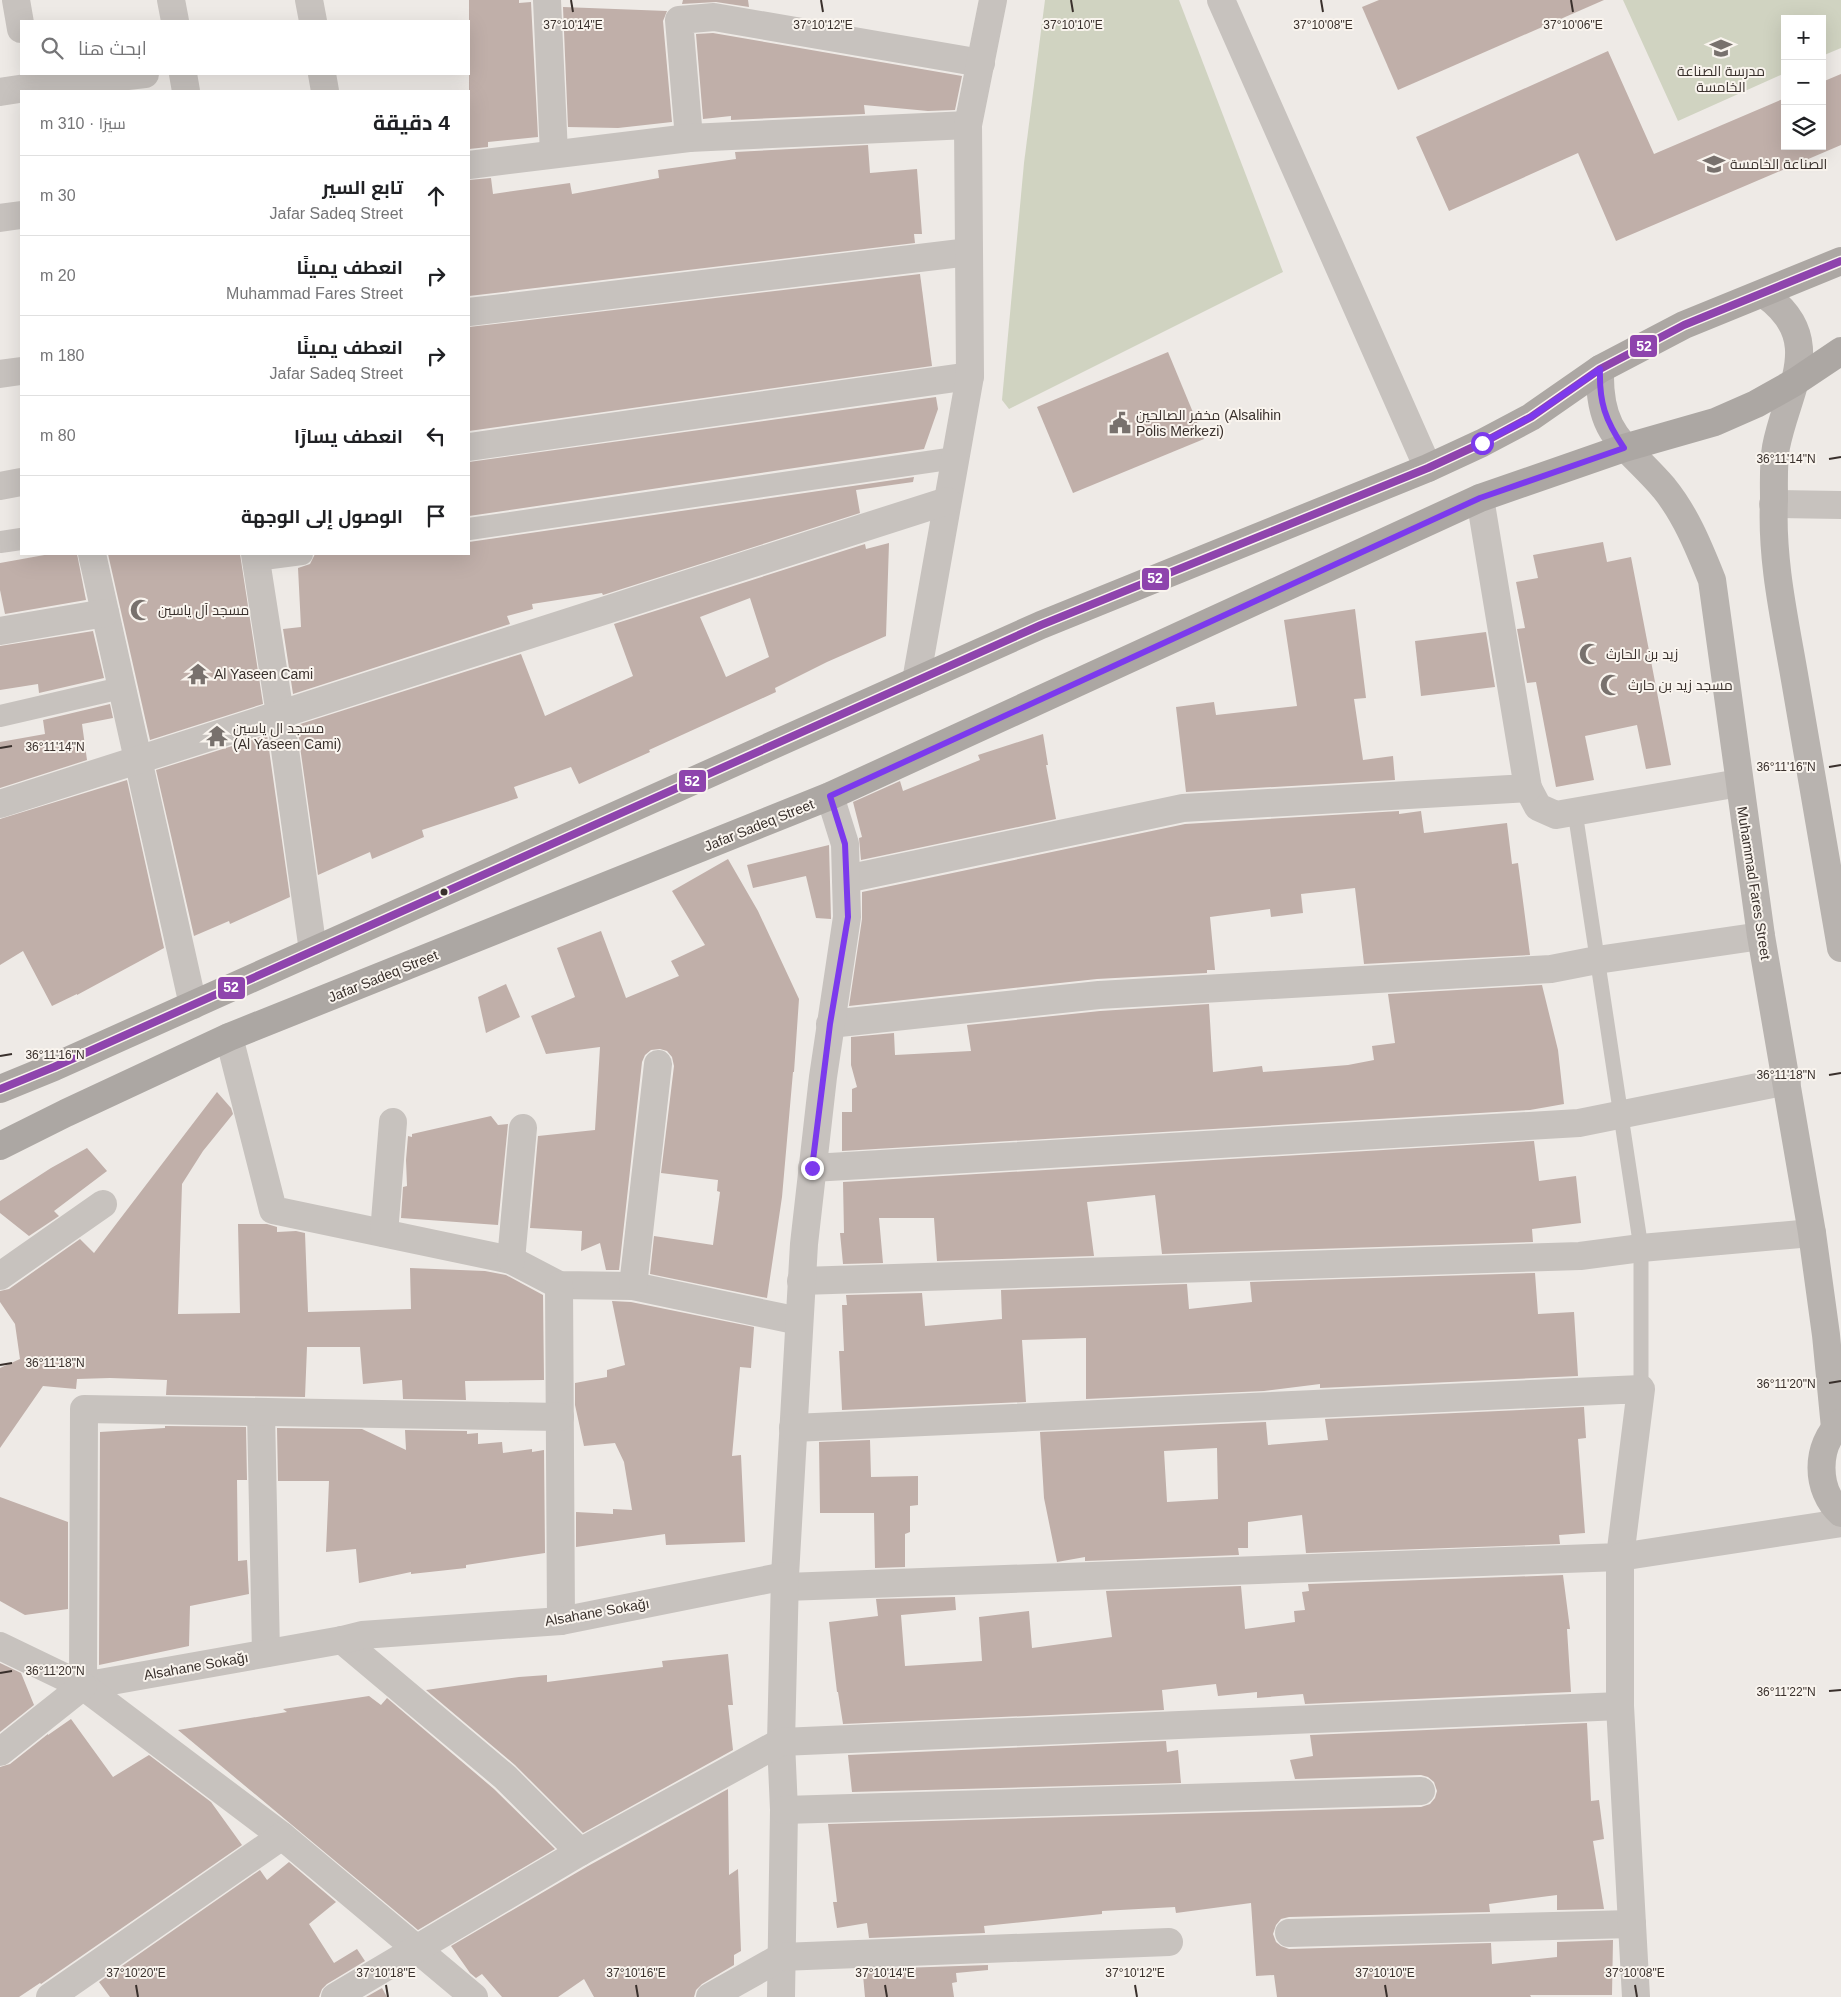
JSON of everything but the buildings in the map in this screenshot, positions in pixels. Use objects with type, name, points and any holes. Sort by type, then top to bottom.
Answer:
[{"type":"main road","points":[[0,1089],[313,952],[1041,625],[1428,468],[1482,443],[1531,417],[1600,369],[1684,325],[1841,261]]},
{"type":"main road","points":[[1764,294],[1783,310],[1796,332],[1800,348],[1795,382],[1776,448],[1773,504],[1777,572],[1841,948]]},
{"type":"main road","name":"Jafar Sadeq Street","points":[[0,1146],[66,1113],[229,1038],[830,796],[1480,498],[1624,448],[1715,422],[1756,404],[1795,382],[1841,351]]},
{"type":"main road","name":"Muhammad Fares Street","points":[[1600,369],[1599,390],[1603,410],[1612,430],[1624,448],[1670,497],[1692,530],[1712,580],[1761,936],[1812,1233],[1838,1425]]},
{"type":"main road","points":[[1838,1425],[1824,1447],[1821,1468],[1825,1489],[1835,1508],[1841,1512]]},
{"type":"street","points":[[16,0],[20,23]]},
{"type":"street","points":[[171,0],[175,20]]},
{"type":"street","points":[[309,0],[313,20]]},
{"type":"street","points":[[548,0],[554,154]]},
{"type":"street","points":[[916,681],[970,376],[968,125],[994,0]]},
{"type":"street","points":[[1221,0],[1428,468]]},
{"type":"street","points":[[689,138],[678,20],[714,17],[981,63]]},
{"type":"street","points":[[0,92],[31,80],[125,75]]},
{"type":"street","points":[[183,75],[186,90]]},
{"type":"street","points":[[322,75],[325,90]]},
{"type":"street","points":[[470,165],[689,138],[968,125]]},
{"type":"street","points":[[0,218],[20,215]]},
{"type":"street","points":[[470,312],[969,252]]},
{"type":"street","points":[[0,374],[20,371]]},
{"type":"street","points":[[470,447],[970,376]]},
{"type":"street","points":[[470,529],[955,458]]},
{"type":"street","points":[[0,486],[20,482]]},
{"type":"street","points":[[1480,498],[1528,788],[1538,807],[1556,815],[1739,783]]},
{"type":"street","points":[[0,804],[947,502]]},
{"type":"street","points":[[1773,504],[1841,505]]},
{"type":"street","points":[[0,542],[20,539]]},
{"type":"street","points":[[92,555],[193,1005]]},
{"type":"street","points":[[286,555],[255,557],[280,714],[313,952]]},
{"type":"street","points":[[0,631],[105,613]]},
{"type":"street","points":[[0,716],[121,688]]},
{"type":"street","points":[[846,879],[1183,808],[1528,788]]},
{"type":"street","points":[[781,1997],[784,1810],[781,1742],[784,1581],[801,1281],[812,1168],[830,1024],[848,917],[845,844],[830,796]]},
{"type":"street","points":[[830,1024],[1099,994],[1551,969],[1597,960],[1761,936]]},
{"type":"street","points":[[229,1038],[273,1210],[511,1260],[559,1285],[634,1286],[799,1321]]},
{"type":"street","points":[[634,1286],[658,1064]]},
{"type":"street","points":[[812,1168],[1579,1123],[1787,1081]]},
{"type":"street","points":[[384,1233],[393,1122]]},
{"type":"street","points":[[511,1260],[523,1128]]},
{"type":"street","points":[[0,1276],[103,1204]]},
{"type":"street","points":[[801,1281],[1580,1256],[1641,1248],[1812,1233]]},
{"type":"street","points":[[559,1285],[561,1621]]},
{"type":"street","points":[[793,1428],[1641,1389],[1620,1557],[1620,1706],[1636,1997]]},
{"type":"street","points":[[83,1686],[84,1409],[560,1417]]},
{"type":"street","points":[[261,1412],[266,1653]]},
{"type":"street","name":"Alsahane Sokağı","points":[[83,1686],[362,1635],[561,1621],[784,1581],[1620,1557],[1841,1523]]},
{"type":"street","points":[[342,1640],[505,1777],[580,1852]]},
{"type":"street","points":[[0,1646],[83,1686],[282,1836],[474,1997]]},
{"type":"street","points":[[0,1752],[83,1686]]},
{"type":"street","points":[[335,1997],[580,1852],[781,1742],[1620,1706]]},
{"type":"street","points":[[784,1810],[1421,1791]]},
{"type":"street","points":[[50,1997],[282,1836]]},
{"type":"street","points":[[1290,1932],[1632,1924]]},
{"type":"street","points":[[710,1997],[781,1957],[1169,1942]]},
{"type":"lane","points":[[1575,812],[1641,1248],[1641,1389]]},
{"type":"green space","points":[[1045,0],[1179,0],[1283,272],[1009,409],[1002,400],[1024,163]]},
{"type":"green space","points":[[1623,0],[1841,0],[1841,48],[1826,54],[1826,15],[1781,15],[1781,75],[1678,121]]},
{"type":"transit line","name":"52","points":[[0,1089],[54,1067],[1041,625],[1428,468],[1482,443],[1531,417],[1600,369],[1684,325],[1841,261]]},
{"type":"place","name":"مدرسة الصناعة الخامسة","points":[[1721,48]]},
{"type":"place","name":"الصناعة الخامسة","points":[[1714,164]]},
{"type":"place","name":"مخفر الصالحين (Alsalihin Polis Merkezi)","points":[[1120,423]]},
{"type":"place","name":"مسجد آل ياسين","points":[[141,610]]},
{"type":"place","name":"زيد بن الحارث","points":[[1590,654]]},
{"type":"place","name":"Al Yaseen Cami","points":[[198,674]]},
{"type":"place","name":"مسجد زيد بن حارث","points":[[1611,685]]},
{"type":"place","name":"مسجد ال ياسين (Al Yaseen Cami)","points":[[217,736]]},
{"type":"route","points":[[812,1168],[822,1077],[848,917],[845,844],[830,796],[1480,498],[1624,448],[1612,430],[1603,410],[1599,390],[1600,369],[1531,417],[1482,443]]}]
